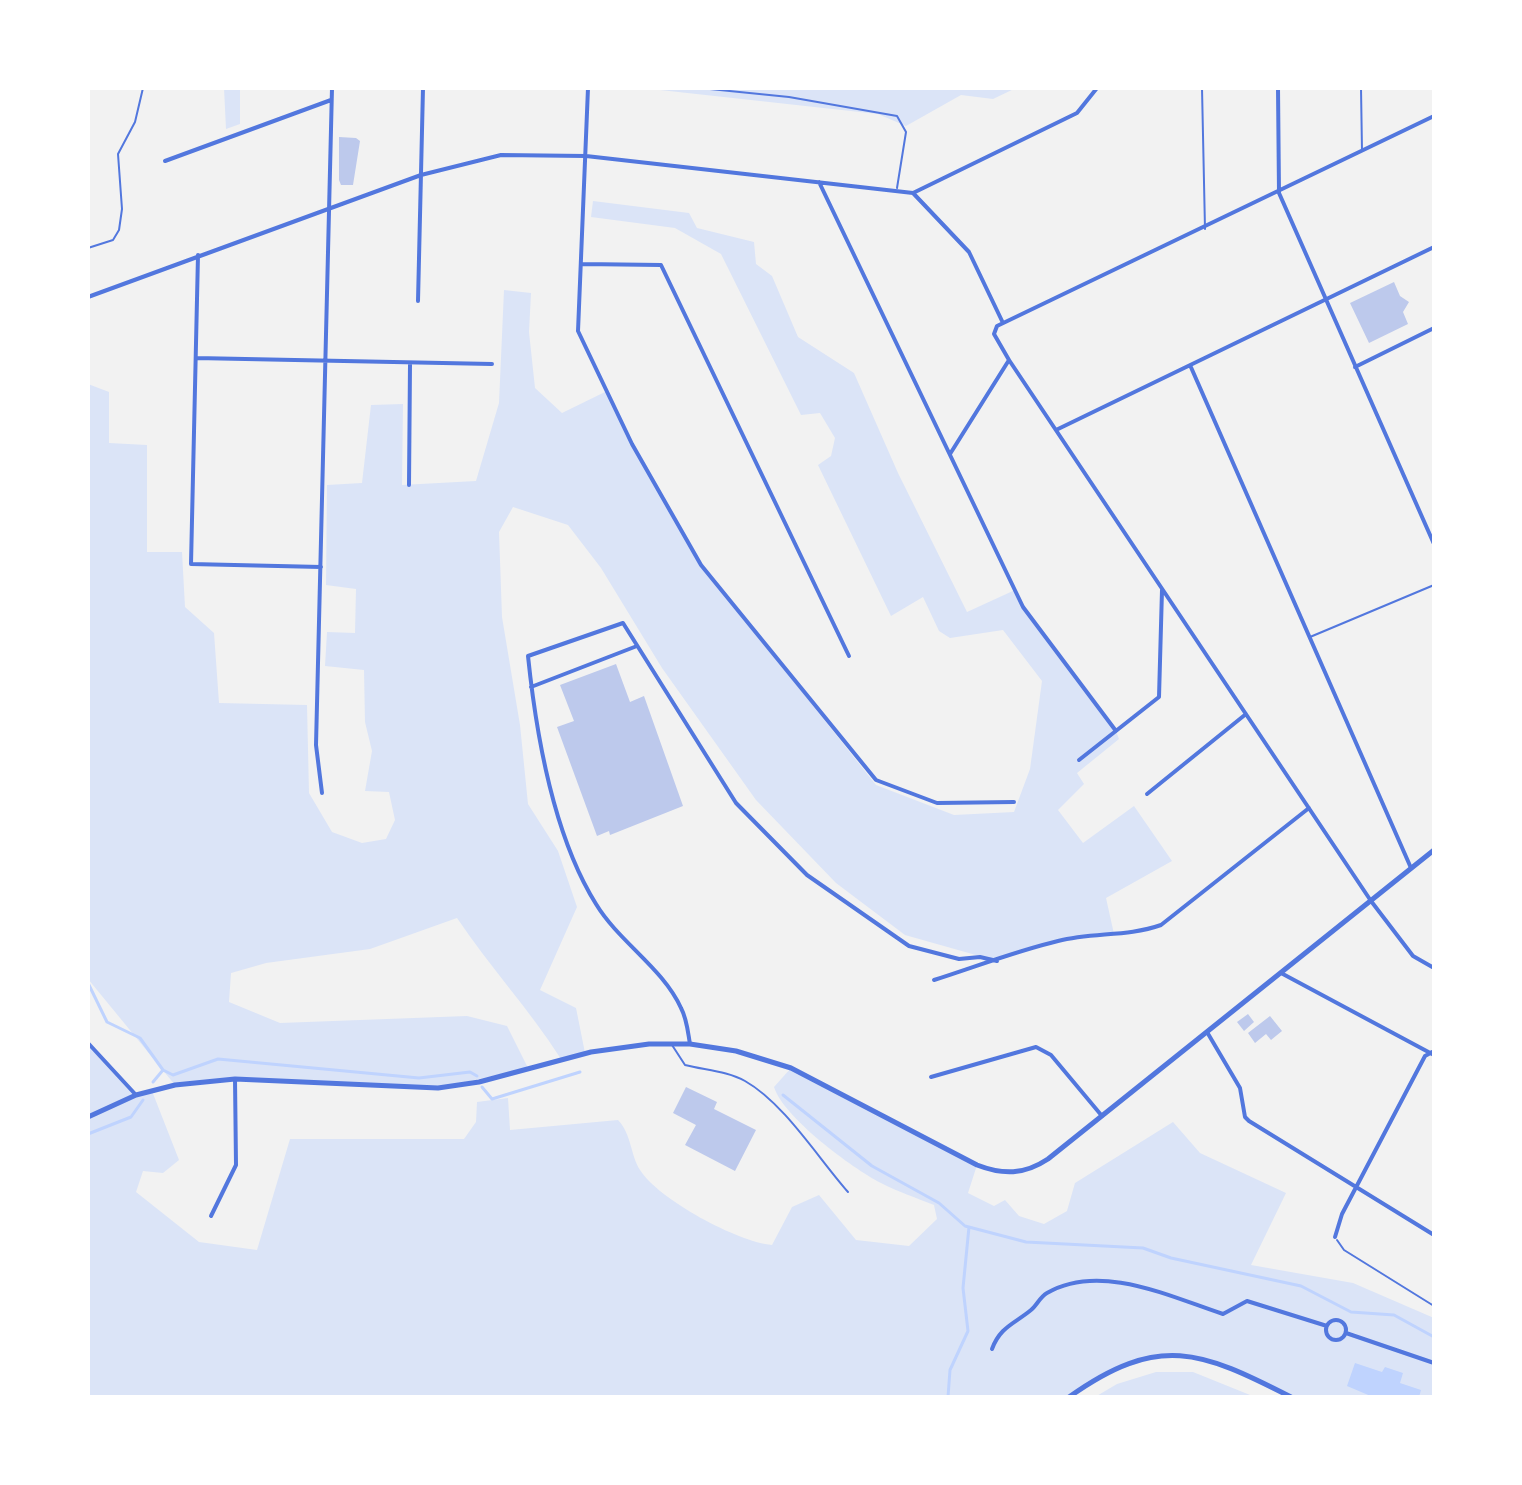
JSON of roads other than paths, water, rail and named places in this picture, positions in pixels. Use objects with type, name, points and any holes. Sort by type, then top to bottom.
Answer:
[{"type":"street","points":[[322,793],[316,745],[332,88]]},
{"type":"street","points":[[418,301],[423,88]]},
{"type":"street","points":[[588,88],[578,331],[632,444],[701,565],[876,780],[937,803],[1014,802]]},
{"type":"street","points":[[88,297],[421,175],[501,155],[586,156],[913,193],[1077,113],[1097,88]]},
{"type":"street","points":[[1278,88],[1279,193],[1434,544]]},
{"type":"street","points":[[165,161],[331,100]]},
{"type":"street","points":[[1434,116],[1205,229],[1003,323],[996,327],[994,334],[1371,901],[1413,956],[1434,968]]},
{"type":"street","points":[[819,182],[1023,607],[1116,731]]},
{"type":"street","points":[[913,193],[969,252],[1003,323]]},
{"type":"street","points":[[1056,430],[1434,247]]},
{"type":"street","points":[[198,255],[191,564],[321,567]]},
{"type":"street","points":[[582,264],[661,265],[849,656]]},
{"type":"street","points":[[1355,367],[1434,328]]},
{"type":"street","points":[[196,358],[492,364]]},
{"type":"street","points":[[950,454],[1009,360]]},
{"type":"street","points":[[409,485],[410,364]]},
{"type":"street","points":[[1190,365],[1411,869]]},
{"type":"street","points":[[1079,760],[1159,697],[1162,588]]},
{"type":"street","points":[[690,1044],[676,1000],[602,913],[573,860],[557,808],[531,687],[528,656],[623,623],[736,803],[807,875],[909,946],[959,959],[997,961]]},
{"type":"street","points":[[531,687],[637,646]]},
{"type":"street","points":[[1147,794],[1246,714]]},
{"type":"street","points":[[934,980],[1055,941],[1098,934],[1134,934],[1161,925],[1309,808]]},
{"type":"street","points":[[88,1117],[136,1095],[175,1085],[235,1079],[438,1088],[479,1082],[585,1053],[690,1044],[736,1051],[791,1068],[997,1173],[1037,1166],[1434,850]]},
{"type":"street","points":[[1281,973],[1433,1053],[1342,1214],[1335,1237]]},
{"type":"street","points":[[1207,1032],[1240,1088],[1245,1117],[1434,1235]]},
{"type":"street","points":[[88,1043],[136,1095]]},
{"type":"street","points":[[931,1077],[1036,1047],[1051,1055],[1102,1116]]},
{"type":"street","points":[[211,1216],[236,1165],[235,1079]]},
{"type":"street","points":[[992,1349],[1002,1329],[1031,1311],[1044,1294],[1078,1283],[1141,1287],[1223,1314],[1247,1301],[1327,1326]]},
{"type":"street","points":[[1327,1326],[1333,1320],[1340,1320],[1345,1324],[1346,1333]]},
{"type":"street","points":[[1327,1326],[1329,1336],[1335,1339],[1346,1333],[1434,1363]]},
{"type":"street","points":[[1069,1397],[1110,1373],[1146,1359],[1184,1355],[1229,1367],[1291,1397]]},
{"type":"lane","points":[[88,248],[113,240],[119,230],[122,209],[118,154],[135,122],[143,88]]},
{"type":"lane","points":[[700,88],[789,97],[897,116],[906,132],[898,165],[898,192]]},
{"type":"lane","points":[[1202,88],[1205,229]]},
{"type":"lane","points":[[1361,88],[1362,152]]},
{"type":"lane","points":[[1309,638],[1434,585]]},
{"type":"lane","points":[[672,1044],[677,1058],[685,1065],[737,1078],[750,1085],[797,1131],[848,1192]]},
{"type":"lane","points":[[1335,1237],[1344,1250],[1434,1306]]},
{"type":"water","points":[[1355,1363],[1382,1372],[1385,1367],[1403,1373],[1400,1383],[1421,1390],[1419,1397],[1373,1397],[1347,1386]]},
{"type":"waterway","points":[[88,983],[107,1022],[140,1038],[163,1070]]},
{"type":"waterway","points":[[153,1082],[163,1070],[173,1075],[218,1059],[419,1078],[470,1072],[477,1076]]},
{"type":"waterway","points":[[482,1087],[492,1099],[580,1072]]},
{"type":"waterway","points":[[783,1095],[872,1166],[939,1203],[965,1226],[1026,1242],[1143,1248],[1171,1258],[1301,1286],[1351,1312],[1394,1315],[1434,1337]]},
{"type":"waterway","points":[[88,1134],[131,1117],[143,1100]]},
{"type":"waterway","points":[[948,1397],[950,1370],[968,1331],[963,1288],[969,1227]]}]
